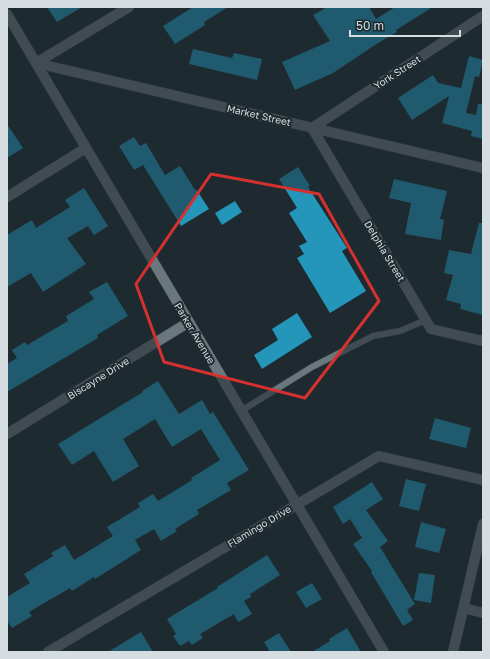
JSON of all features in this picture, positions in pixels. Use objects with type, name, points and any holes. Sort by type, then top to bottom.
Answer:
[{"type":"street","points":[[36,63],[129,7]]},
{"type":"street","name":"Parker Avenue","points":[[7,14],[384,652]]},
{"type":"street","name":"York Street","points":[[312,128],[483,16]]},
{"type":"street","name":"Market Street","points":[[36,63],[483,168]]},
{"type":"street","name":"Delphia Street","points":[[312,128],[431,329],[483,342]]},
{"type":"street","points":[[7,197],[86,148]]},
{"type":"street","name":"Biscayne Drive","points":[[7,434],[189,322]]},
{"type":"street","name":"Flamingo Drive","points":[[48,652],[379,456],[483,480]]},
{"type":"street","points":[[453,652],[483,524]]},
{"type":"street","points":[[464,608],[483,613]]},
{"type":"lane","points":[[241,411],[312,367],[373,336],[400,331],[426,320]]},
{"type":"highlighted area","points":[[211,174],[319,194],[379,301],[305,398],[164,362],[136,284]]},
{"type":"building","points":[[47,7],[82,7],[57,22]]},
{"type":"building","points":[[193,7],[228,7],[204,22],[205,25],[175,44],[163,26]]},
{"type":"building","points":[[327,7],[369,7],[376,19],[395,7],[433,7],[333,73],[295,90],[282,62],[330,41],[313,15]]},
{"type":"building","points":[[193,49],[232,58],[234,53],[262,59],[257,80],[189,64]]},
{"type":"building","points":[[469,56],[483,60],[479,77],[475,76],[466,113],[476,115],[478,104],[483,104],[483,139],[471,136],[472,131],[442,123],[449,96],[412,120],[398,98],[433,75],[438,83],[461,88]]},
{"type":"building","points":[[7,124],[23,148],[7,158]]},
{"type":"building","points":[[134,137],[140,146],[146,143],[165,175],[180,166],[209,209],[181,226],[143,165],[134,170],[119,146]]},
{"type":"building","points":[[298,167],[310,186],[308,187],[347,248],[342,251],[366,291],[330,313],[297,258],[304,254],[299,246],[307,242],[289,213],[297,208],[279,179]]},
{"type":"building","points":[[394,179],[447,191],[440,219],[444,220],[441,240],[405,234],[411,203],[389,198]]},
{"type":"building","points":[[84,188],[108,226],[94,235],[88,226],[67,238],[86,264],[43,292],[31,273],[7,287],[7,235],[32,220],[36,228],[70,207],[65,200]]},
{"type":"building","points":[[235,201],[242,212],[222,225],[215,213]]},
{"type":"building","points":[[479,223],[483,223],[483,315],[460,309],[461,304],[446,300],[453,275],[444,273],[449,250],[471,254]]},
{"type":"building","points":[[107,282],[128,316],[97,335],[98,338],[7,392],[7,364],[17,358],[12,350],[25,342],[27,345],[68,321],[66,316],[94,299],[89,292]]},
{"type":"building","points":[[297,313],[312,337],[262,369],[254,355],[278,340],[272,329]]},
{"type":"building","points":[[158,381],[179,414],[202,400],[210,414],[213,412],[249,470],[227,483],[231,490],[197,510],[199,514],[175,529],[177,531],[161,541],[154,529],[135,540],[141,550],[95,579],[94,577],[72,591],[70,588],[29,612],[32,616],[12,628],[7,621],[7,597],[30,583],[24,574],[53,556],[51,553],[65,545],[74,560],[113,536],[107,527],[140,507],[138,503],[153,494],[158,501],[192,480],[191,478],[220,460],[201,429],[172,447],[155,419],[123,439],[139,466],[113,482],[94,451],[72,465],[58,444],[143,392],[142,391]]},
{"type":"building","points":[[435,418],[471,428],[466,448],[429,439]]},
{"type":"building","points":[[406,479],[426,484],[419,511],[399,506]]},
{"type":"building","points":[[372,482],[383,499],[366,510],[388,541],[380,547],[415,604],[407,610],[413,620],[403,626],[371,572],[372,571],[353,544],[362,538],[350,519],[343,524],[333,507]]},
{"type":"building","points":[[421,522],[446,529],[439,553],[415,547]]},
{"type":"building","points":[[267,555],[280,575],[250,594],[251,597],[244,601],[252,614],[238,622],[234,614],[200,634],[203,638],[192,645],[189,641],[180,646],[173,636],[176,634],[167,619],[218,588],[217,587]]},
{"type":"building","points":[[419,573],[435,575],[431,603],[414,600]]},
{"type":"building","points":[[312,583],[322,599],[306,608],[296,592]]},
{"type":"building","points":[[347,628],[361,652],[312,652],[330,641],[329,639]]},
{"type":"building","points":[[141,632],[153,652],[108,652]]},
{"type":"building","points":[[279,633],[291,652],[270,652],[264,642]]}]
